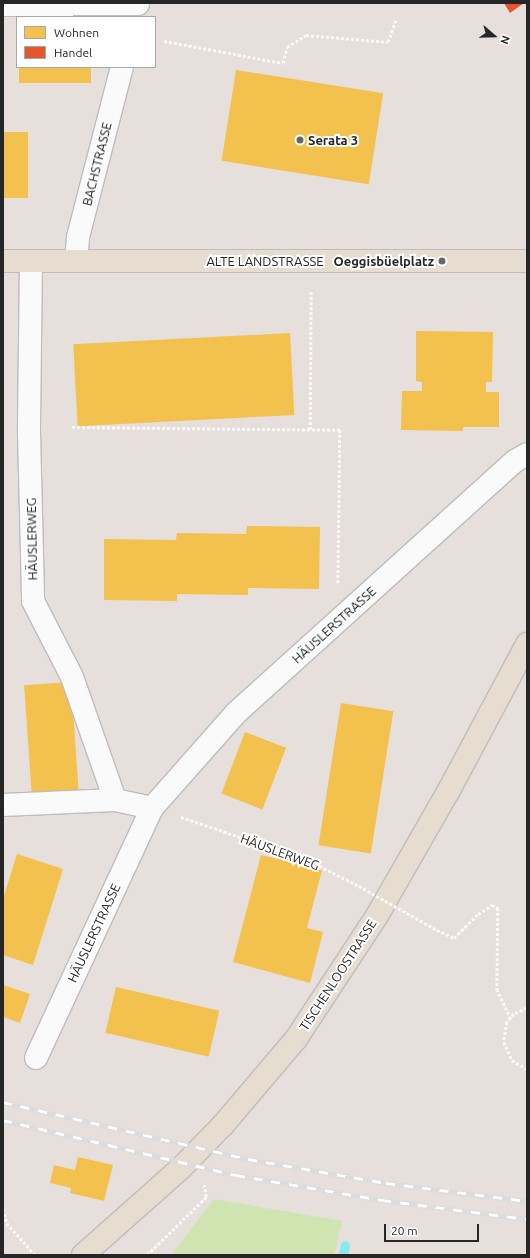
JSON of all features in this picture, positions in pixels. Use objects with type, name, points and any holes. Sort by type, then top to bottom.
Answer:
[{"type":"main road","name":"ALTE LANDSTRASSE","points":[[3,261],[527,261]]},
{"type":"main road","name":"TISCHENLOOSTRASSE","points":[[83,1255],[180,1170],[223,1125],[296,1039],[378,914],[448,792],[527,644]]},
{"type":"street","points":[[3,6],[137,8]]},
{"type":"street","name":"BACHSTRASSE","points":[[76,262],[78,237],[122,68]]},
{"type":"street","name":"HÄUSLERWEG","points":[[31,261],[29,432],[33,601],[72,677],[115,800]]},
{"type":"street","name":"HÄUSLERSTRASSE","points":[[36,1058],[152,808],[236,713],[515,461],[527,454]]},
{"type":"street","points":[[3,805],[115,800],[152,808]]},
{"type":"path","points":[[164,41],[283,63],[288,47],[306,35],[388,42],[396,20]]},
{"type":"path","points":[[310,430],[311,291]]},
{"type":"path","points":[[72,427],[340,430],[338,592]]},
{"type":"path","name":"HÄUSLERWEG","points":[[152,808],[306,859],[454,938],[478,914],[492,905],[498,908],[497,989],[511,1019]]},
{"type":"path","points":[[527,1008],[511,1019],[504,1032],[506,1052],[512,1060],[527,1069]]},
{"type":"path","points":[[146,1255],[206,1197],[204,1185]]},
{"type":"path","points":[[3,1209],[7,1223],[35,1255]]},
{"type":"green space","points":[[214,1199],[342,1221],[334,1255],[171,1255]]},
{"type":"building: Wohnen","points":[[19,68],[91,68],[91,83],[19,83]]},
{"type":"building: Wohnen","name":"Serata 3","points":[[236,70],[383,93],[369,184],[222,161]]},
{"type":"building: Wohnen","points":[[3,132],[28,132],[28,198],[3,198]]},
{"type":"building: Wohnen","points":[[416,331],[493,332],[492,382],[486,382],[486,392],[499,392],[499,427],[463,427],[463,431],[401,430],[402,391],[422,391],[422,382],[416,381]]},
{"type":"building: Wohnen","points":[[290,333],[294,415],[78,426],[73,344]]},
{"type":"building: Wohnen","points":[[247,526],[320,527],[319,589],[248,588],[248,595],[177,594],[177,601],[104,600],[104,539],[176,540],[177,533],[246,534]]},
{"type":"building: Wohnen","points":[[71,682],[79,791],[32,794],[24,685]]},
{"type":"building: Wohnen","points":[[341,703],[393,711],[371,854],[318,845]]},
{"type":"building: Wohnen","points":[[245,732],[286,748],[262,809],[221,794]]},
{"type":"building: Wohnen","points":[[17,854],[63,869],[33,965],[3,955],[3,899]]},
{"type":"building: Wohnen","points":[[261,855],[322,870],[307,928],[323,932],[310,983],[233,962]]},
{"type":"building: Wohnen","points":[[3,985],[30,994],[20,1023],[3,1017]]},
{"type":"building: Wohnen","points":[[116,987],[219,1011],[209,1057],[105,1033]]},
{"type":"building: Wohnen","points":[[78,1157],[113,1165],[104,1201],[70,1193],[71,1188],[50,1183],[54,1165],[75,1170]]},
{"type":"building: Handel","points":[[504,3],[524,3],[510,13]]},
{"type":"waterway","points":[[343,1255],[345,1245]]},
{"type":"railway","points":[[3,1102],[248,1159],[386,1183],[527,1201]]},
{"type":"railway","points":[[3,1120],[236,1175],[382,1200],[527,1219]]},
{"type":"place","name":"Serata 3","points":[[300,140]]},
{"type":"place","name":"Oeggisbüelplatz","points":[[442,261]]}]
